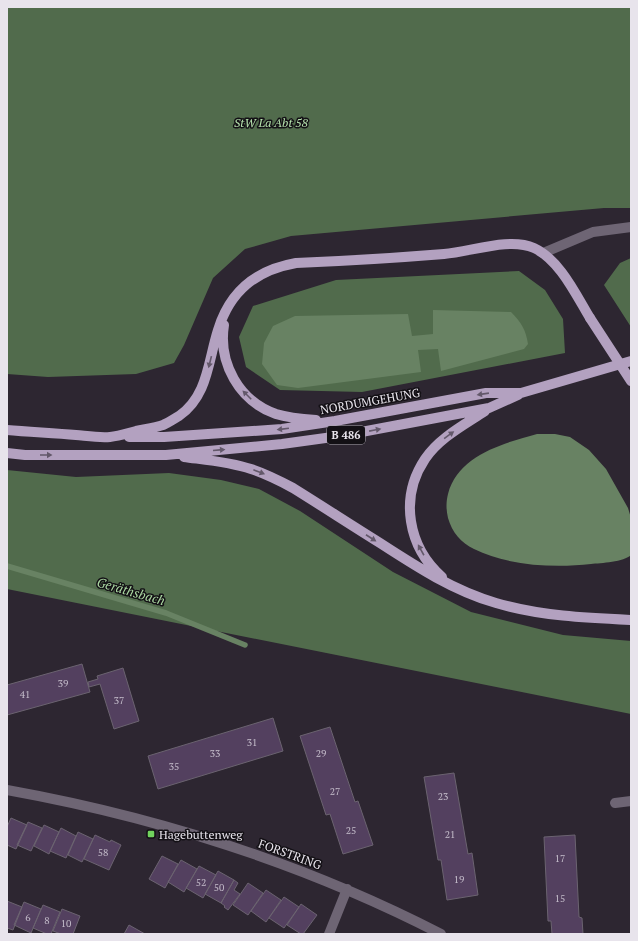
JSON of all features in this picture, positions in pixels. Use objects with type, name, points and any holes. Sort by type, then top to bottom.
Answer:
[{"type":"main road","points":[[109,437],[163,425],[191,406],[204,385],[218,329],[226,311],[242,288],[265,272],[281,266],[296,263],[447,254],[511,244],[533,247],[543,253],[561,271],[631,381]]},
{"type":"main road","points":[[226,311],[223,332],[223,349],[226,362],[231,375],[248,398],[275,413],[290,418],[335,421]]},
{"type":"main road","name":"NORDUMGEHUNG","points":[[109,437],[164,437],[282,429],[335,421],[486,393],[521,393],[631,361]]},
{"type":"main road","name":"B 486","points":[[7,453],[166,455],[282,444],[340,436],[489,408],[521,393]]},
{"type":"main road","points":[[457,588],[441,577],[430,564],[421,551],[412,530],[410,506],[414,482],[426,458],[445,438],[489,408]]},
{"type":"main road","name":"B 486","points":[[7,430],[109,437]]},
{"type":"main road","points":[[166,455],[250,468],[272,477],[293,488],[414,565],[457,588],[495,603],[516,609],[573,618],[631,620]]},
{"type":"main road","points":[[605,619],[631,617]]},
{"type":"street","points":[[543,253],[593,232],[631,227]]},
{"type":"street","name":"FORSTRING","points":[[7,790],[106,811],[193,835],[290,867],[347,889],[441,934]]},
{"type":"street","points":[[615,803],[631,801]]},
{"type":"street","points":[[329,934],[347,889]]},
{"type":"green space","name":"StW La Abt 58","points":[[7,7],[631,7],[631,208],[604,208],[291,236],[245,249],[213,278],[184,345],[174,363],[136,374],[48,377],[7,374]]},
{"type":"green space","points":[[631,258],[631,327],[604,285],[620,263]]},
{"type":"green space","points":[[519,271],[545,290],[563,319],[565,353],[362,392],[280,390],[246,367],[239,337],[253,306],[336,280]]},
{"type":"green space","points":[[7,470],[76,477],[169,473],[221,480],[259,489],[300,511],[393,572],[471,612],[563,635],[631,641],[631,714],[7,589]]},
{"type":"shaded area","points":[[433,310],[511,312],[522,326],[526,334],[528,344],[524,349],[441,371],[438,349],[418,350],[421,372],[298,388],[277,385],[262,364],[264,343],[273,326],[295,316],[408,314],[412,336],[433,334]]},
{"type":"shaded area","points":[[537,434],[555,434],[570,437],[589,450],[606,469],[628,508],[631,518],[631,555],[618,561],[600,563],[562,566],[531,564],[487,555],[469,547],[458,536],[452,528],[448,518],[447,503],[448,494],[453,481],[461,469],[472,460],[497,447]]},
{"type":"building","points":[[82,664],[90,692],[7,715],[7,685]]},
{"type":"building","points":[[123,668],[139,721],[114,729],[100,684],[89,687],[88,682],[98,679],[97,676]]},
{"type":"building","points":[[273,718],[283,751],[158,789],[148,756]]},
{"type":"building","points":[[330,727],[355,802],[358,801],[373,845],[343,854],[330,814],[326,815],[300,736]]},
{"type":"building","points":[[454,773],[468,854],[472,853],[478,895],[447,900],[441,860],[438,860],[424,777]]},
{"type":"building","points":[[11,818],[27,825],[16,849],[7,845],[7,827]]},
{"type":"building","points":[[28,822],[42,828],[31,851],[17,845]]},
{"type":"building","points":[[44,825],[59,832],[49,854],[34,846]]},
{"type":"building","points":[[61,828],[76,836],[66,858],[50,851]]},
{"type":"building","points":[[78,832],[93,839],[82,862],[68,855]]},
{"type":"building","points":[[95,835],[121,845],[109,870],[84,859]]},
{"type":"building","points":[[575,835],[579,917],[582,918],[583,934],[552,934],[551,921],[548,921],[544,837]]},
{"type":"building","points":[[162,856],[178,864],[165,888],[149,879]]},
{"type":"building","points":[[181,860],[197,869],[184,892],[168,882]]},
{"type":"building","points":[[199,866],[216,875],[203,898],[186,888]]},
{"type":"building","points":[[218,871],[234,880],[221,903],[205,894]]},
{"type":"building","points":[[234,880],[238,883],[234,890],[240,894],[228,910],[221,903]]},
{"type":"building","points":[[248,883],[263,893],[248,915],[233,905]]},
{"type":"building","points":[[266,890],[281,900],[266,922],[251,911]]},
{"type":"building","points":[[284,897],[299,907],[284,928],[269,918]]},
{"type":"building","points":[[7,901],[22,907],[13,930],[7,928]]},
{"type":"building","points":[[24,902],[41,909],[31,933],[14,925]]},
{"type":"building","points":[[301,904],[317,915],[303,934],[287,925]]},
{"type":"building","points":[[43,905],[60,912],[51,934],[47,934],[33,928]]},
{"type":"building","points":[[62,909],[80,916],[73,934],[61,934],[53,931]]},
{"type":"building","points":[[129,925],[145,934],[124,934]]},
{"type":"waterway","name":"Geräthsbach","points":[[7,566],[166,613],[245,645]]},
{"type":"place","name":"Hagebuttenweg","points":[[151,834]]}]
